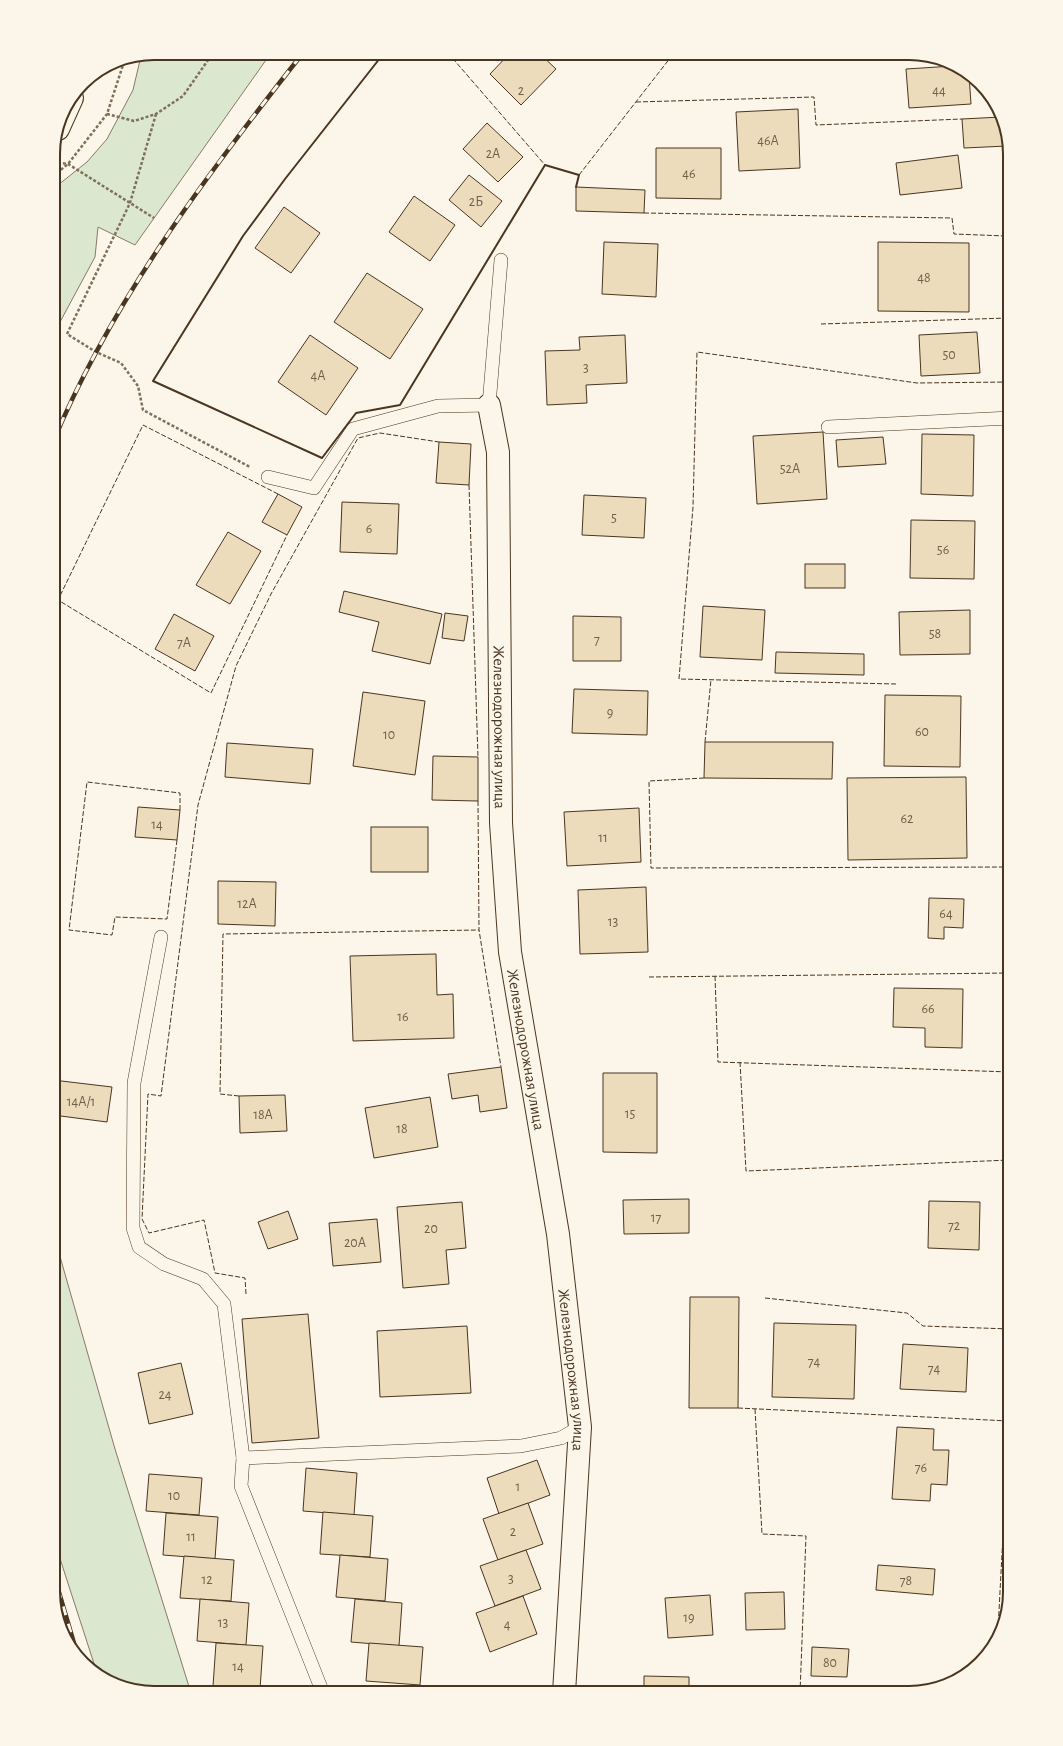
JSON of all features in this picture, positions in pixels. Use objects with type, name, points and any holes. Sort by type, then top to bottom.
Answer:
[{"type":"street","name":"Железнодорожная улица","points":[[490,405],[498,452],[501,823],[510,952],[558,1234],[580,1427],[564,1686]]},
{"type":"lane","points":[[268,477],[314,488],[353,429],[438,406],[490,405],[501,260]]},
{"type":"lane","points":[[828,427],[1003,418]]},
{"type":"lane","points":[[161,937],[134,1083],[133,1228],[139,1247],[164,1264],[203,1279],[224,1304],[243,1458],[241,1486],[321,1686]]},
{"type":"lane","points":[[243,1458],[521,1446],[561,1438],[580,1427]]},
{"type":"path","points":[[107,114],[134,121],[156,114],[183,96],[208,60]]},
{"type":"path","points":[[60,170],[68,164],[107,114],[123,65]]},
{"type":"path","points":[[156,114],[130,203],[67,334],[96,352],[121,363],[138,386],[143,410],[268,477]]},
{"type":"path","points":[[60,163],[68,164],[154,218]]},
{"type":"green space","points":[[154,60],[266,60],[135,245],[98,227],[95,257],[60,322],[60,183],[87,162],[107,139],[133,90],[140,61]]},
{"type":"green space","points":[[60,1256],[115,1449],[189,1686],[148,1686],[136,1684],[113,1676],[94,1665],[60,1559]]},
{"type":"building","points":[[503,60],[546,60],[556,69],[521,105],[490,74]]},
{"type":"building","points":[[943,67],[950,70],[969,82],[971,104],[909,108],[906,69]]},
{"type":"building","points":[[798,109],[800,168],[739,171],[736,112]]},
{"type":"building","points":[[996,117],[1000,130],[1002,146],[964,148],[962,119]]},
{"type":"building","points":[[487,123],[523,157],[498,182],[463,149]]},
{"type":"building","points":[[656,148],[721,148],[721,199],[656,198]]},
{"type":"building","points":[[958,155],[962,188],[900,195],[896,163]]},
{"type":"building","points":[[469,175],[502,201],[481,227],[449,200]]},
{"type":"building","points":[[576,187],[645,190],[644,213],[576,211]]},
{"type":"building","points":[[414,196],[455,225],[430,261],[389,232]]},
{"type":"building","points":[[284,207],[320,233],[291,273],[255,248]]},
{"type":"building","points":[[604,242],[658,244],[656,297],[602,294]]},
{"type":"building","points":[[878,242],[969,243],[969,312],[878,311]]},
{"type":"building","points":[[367,273],[423,309],[390,359],[334,322]]},
{"type":"building","points":[[977,332],[980,373],[921,376],[919,335]]},
{"type":"building","points":[[310,335],[358,368],[326,415],[278,382]]},
{"type":"building","points":[[625,335],[627,383],[586,385],[587,403],[547,405],[545,351],[580,350],[579,337]]},
{"type":"building","points":[[823,432],[827,499],[757,504],[753,436]]},
{"type":"building","points":[[922,434],[974,435],[973,496],[921,494]]},
{"type":"building","points":[[883,437],[886,464],[838,467],[836,440]]},
{"type":"building","points":[[439,442],[471,444],[469,485],[436,483]]},
{"type":"building","points":[[278,494],[302,507],[287,535],[262,522]]},
{"type":"building","points":[[584,495],[646,498],[644,538],[582,535]]},
{"type":"building","points":[[342,502],[399,504],[397,554],[340,552]]},
{"type":"building","points":[[911,520],[975,521],[974,579],[910,578]]},
{"type":"building","points":[[228,532],[261,551],[230,604],[196,585]]},
{"type":"building","points":[[805,564],[845,564],[845,588],[805,588]]},
{"type":"building","points":[[344,591],[442,614],[430,664],[372,651],[379,622],[339,612]]},
{"type":"building","points":[[703,606],[765,610],[762,660],[700,657]]},
{"type":"building","points":[[970,610],[970,654],[900,655],[899,612]]},
{"type":"building","points":[[445,613],[468,616],[464,641],[442,638]]},
{"type":"building","points":[[174,614],[214,636],[195,671],[155,649]]},
{"type":"building","points":[[573,616],[621,617],[621,661],[573,661]]},
{"type":"building","points":[[776,652],[864,654],[864,675],[775,673]]},
{"type":"building","points":[[574,689],[648,691],[647,735],[572,733]]},
{"type":"building","points":[[363,692],[425,701],[415,775],[353,766]]},
{"type":"building","points":[[885,695],[961,696],[960,767],[884,766]]},
{"type":"building","points":[[705,742],[833,742],[832,779],[704,778]]},
{"type":"building","points":[[227,743],[313,749],[310,784],[225,777]]},
{"type":"building","points":[[433,756],[478,757],[478,801],[432,800]]},
{"type":"building","points":[[966,777],[967,858],[848,860],[847,778]]},
{"type":"building","points":[[138,807],[180,810],[177,840],[135,837]]},
{"type":"building","points":[[639,808],[641,862],[567,866],[564,812]]},
{"type":"building","points":[[371,827],[428,827],[428,872],[371,872]]},
{"type":"building","points":[[218,881],[276,882],[275,926],[218,924]]},
{"type":"building","points":[[646,887],[648,952],[580,954],[578,890]]},
{"type":"building","points":[[929,898],[964,899],[963,928],[944,927],[944,939],[928,938]]},
{"type":"building","points":[[436,954],[437,995],[453,994],[454,1038],[353,1041],[350,956]]},
{"type":"building","points":[[894,988],[963,989],[962,1048],[925,1047],[925,1028],[893,1027]]},
{"type":"building","points":[[501,1067],[507,1108],[480,1112],[478,1095],[452,1099],[448,1074]]},
{"type":"building","points":[[603,1073],[657,1073],[657,1153],[603,1152]]},
{"type":"building","points":[[60,1081],[112,1087],[107,1122],[60,1116]]},
{"type":"building","points":[[285,1095],[287,1131],[240,1133],[239,1096]]},
{"type":"building","points":[[430,1097],[438,1147],[374,1158],[365,1108]]},
{"type":"building","points":[[689,1199],[689,1233],[624,1234],[623,1200]]},
{"type":"building","points":[[929,1201],[980,1202],[979,1250],[928,1248]]},
{"type":"building","points":[[462,1202],[466,1248],[446,1250],[449,1284],[403,1288],[397,1207]]},
{"type":"building","points":[[288,1211],[298,1239],[268,1249],[258,1222]]},
{"type":"building","points":[[377,1219],[381,1262],[333,1266],[329,1223]]},
{"type":"building","points":[[690,1297],[739,1297],[738,1408],[689,1408]]},
{"type":"building","points":[[308,1314],[319,1438],[252,1443],[242,1319]]},
{"type":"building","points":[[774,1323],[856,1325],[854,1399],[772,1397]]},
{"type":"building","points":[[467,1326],[471,1393],[380,1397],[377,1331]]},
{"type":"building","points":[[903,1344],[968,1348],[966,1392],[900,1389]]},
{"type":"building","points":[[181,1363],[193,1414],[149,1424],[138,1373]]},
{"type":"building","points":[[897,1427],[934,1429],[933,1450],[949,1450],[947,1485],[931,1484],[930,1501],[892,1499]]},
{"type":"building","points":[[537,1460],[550,1495],[499,1514],[487,1478]]},
{"type":"building","points":[[306,1468],[357,1473],[354,1515],[303,1511]]},
{"type":"building","points":[[149,1474],[202,1478],[199,1515],[146,1511]]},
{"type":"building","points":[[528,1503],[543,1544],[498,1560],[483,1519]]},
{"type":"building","points":[[323,1512],[373,1516],[370,1557],[320,1554]]},
{"type":"building","points":[[166,1513],[218,1517],[215,1559],[163,1555]]},
{"type":"building","points":[[526,1550],[541,1589],[495,1606],[480,1566]]},
{"type":"building","points":[[340,1555],[388,1559],[385,1601],[336,1597]]},
{"type":"building","points":[[184,1556],[234,1560],[231,1601],[180,1598]]},
{"type":"building","points":[[878,1565],[935,1569],[933,1595],[876,1590]]},
{"type":"building","points":[[784,1592],[785,1629],[746,1630],[745,1593]]},
{"type":"building","points":[[710,1595],[713,1635],[668,1638],[665,1598]]},
{"type":"building","points":[[523,1596],[537,1634],[490,1652],[476,1613]]},
{"type":"building","points":[[200,1599],[249,1603],[246,1645],[197,1641]]},
{"type":"building","points":[[355,1599],[402,1603],[399,1646],[351,1642]]},
{"type":"building","points":[[216,1643],[263,1646],[260,1686],[213,1686]]},
{"type":"building","points":[[369,1643],[423,1647],[420,1685],[366,1681]]},
{"type":"building","points":[[812,1647],[849,1649],[847,1677],[811,1676]]},
{"type":"building","points":[[644,1676],[689,1677],[689,1686],[644,1686]]},
{"type":"railway","points":[[60,427],[77,389],[104,338],[164,239],[232,145],[298,60]]},
{"type":"railway","points":[[60,1597],[72,1637]]},
{"type":"fence","points":[[454,60],[545,165]]},
{"type":"fence","points":[[579,175],[669,60]]},
{"type":"fence","points":[[636,102],[814,97],[816,125],[962,119]]},
{"type":"fence","points":[[644,213],[952,218],[954,234],[1003,236]]},
{"type":"fence","points":[[821,324],[1003,318]]},
{"type":"fence","points":[[896,684],[679,679],[693,507],[697,352],[917,383],[1003,382]]},
{"type":"fence","points":[[60,596],[143,425],[278,494]]},
{"type":"fence","points":[[246,1294],[245,1278],[215,1273],[204,1220],[149,1233],[142,1219],[148,1094],[161,1096],[198,805],[236,666],[271,594],[358,438],[380,433],[439,442]]},
{"type":"fence","points":[[469,485],[478,757]]},
{"type":"fence","points":[[60,601],[211,693],[287,535]]},
{"type":"fence","points":[[705,742],[711,679]]},
{"type":"fence","points":[[704,778],[649,781],[651,868],[1003,867]]},
{"type":"fence","points":[[177,840],[167,919],[115,917],[112,935],[69,930],[87,782],[180,793],[180,810]]},
{"type":"fence","points":[[478,801],[479,930],[501,1067]]},
{"type":"fence","points":[[239,1096],[220,1094],[223,934],[479,930]]},
{"type":"fence","points":[[649,977],[1003,973]]},
{"type":"fence","points":[[715,976],[718,1062],[1003,1072]]},
{"type":"fence","points":[[740,1062],[746,1171],[1003,1160]]},
{"type":"fence","points":[[765,1298],[907,1313],[923,1326],[1003,1329]]},
{"type":"fence","points":[[738,1408],[1003,1421]]},
{"type":"fence","points":[[755,1409],[762,1534],[806,1536],[800,1686]]},
{"type":"fence","points":[[998,1621],[1003,1535]]},
{"type":"wall","points":[[378,60],[285,179],[243,236],[153,381],[322,458],[356,413],[400,405],[545,165],[579,175],[576,187]]}]
